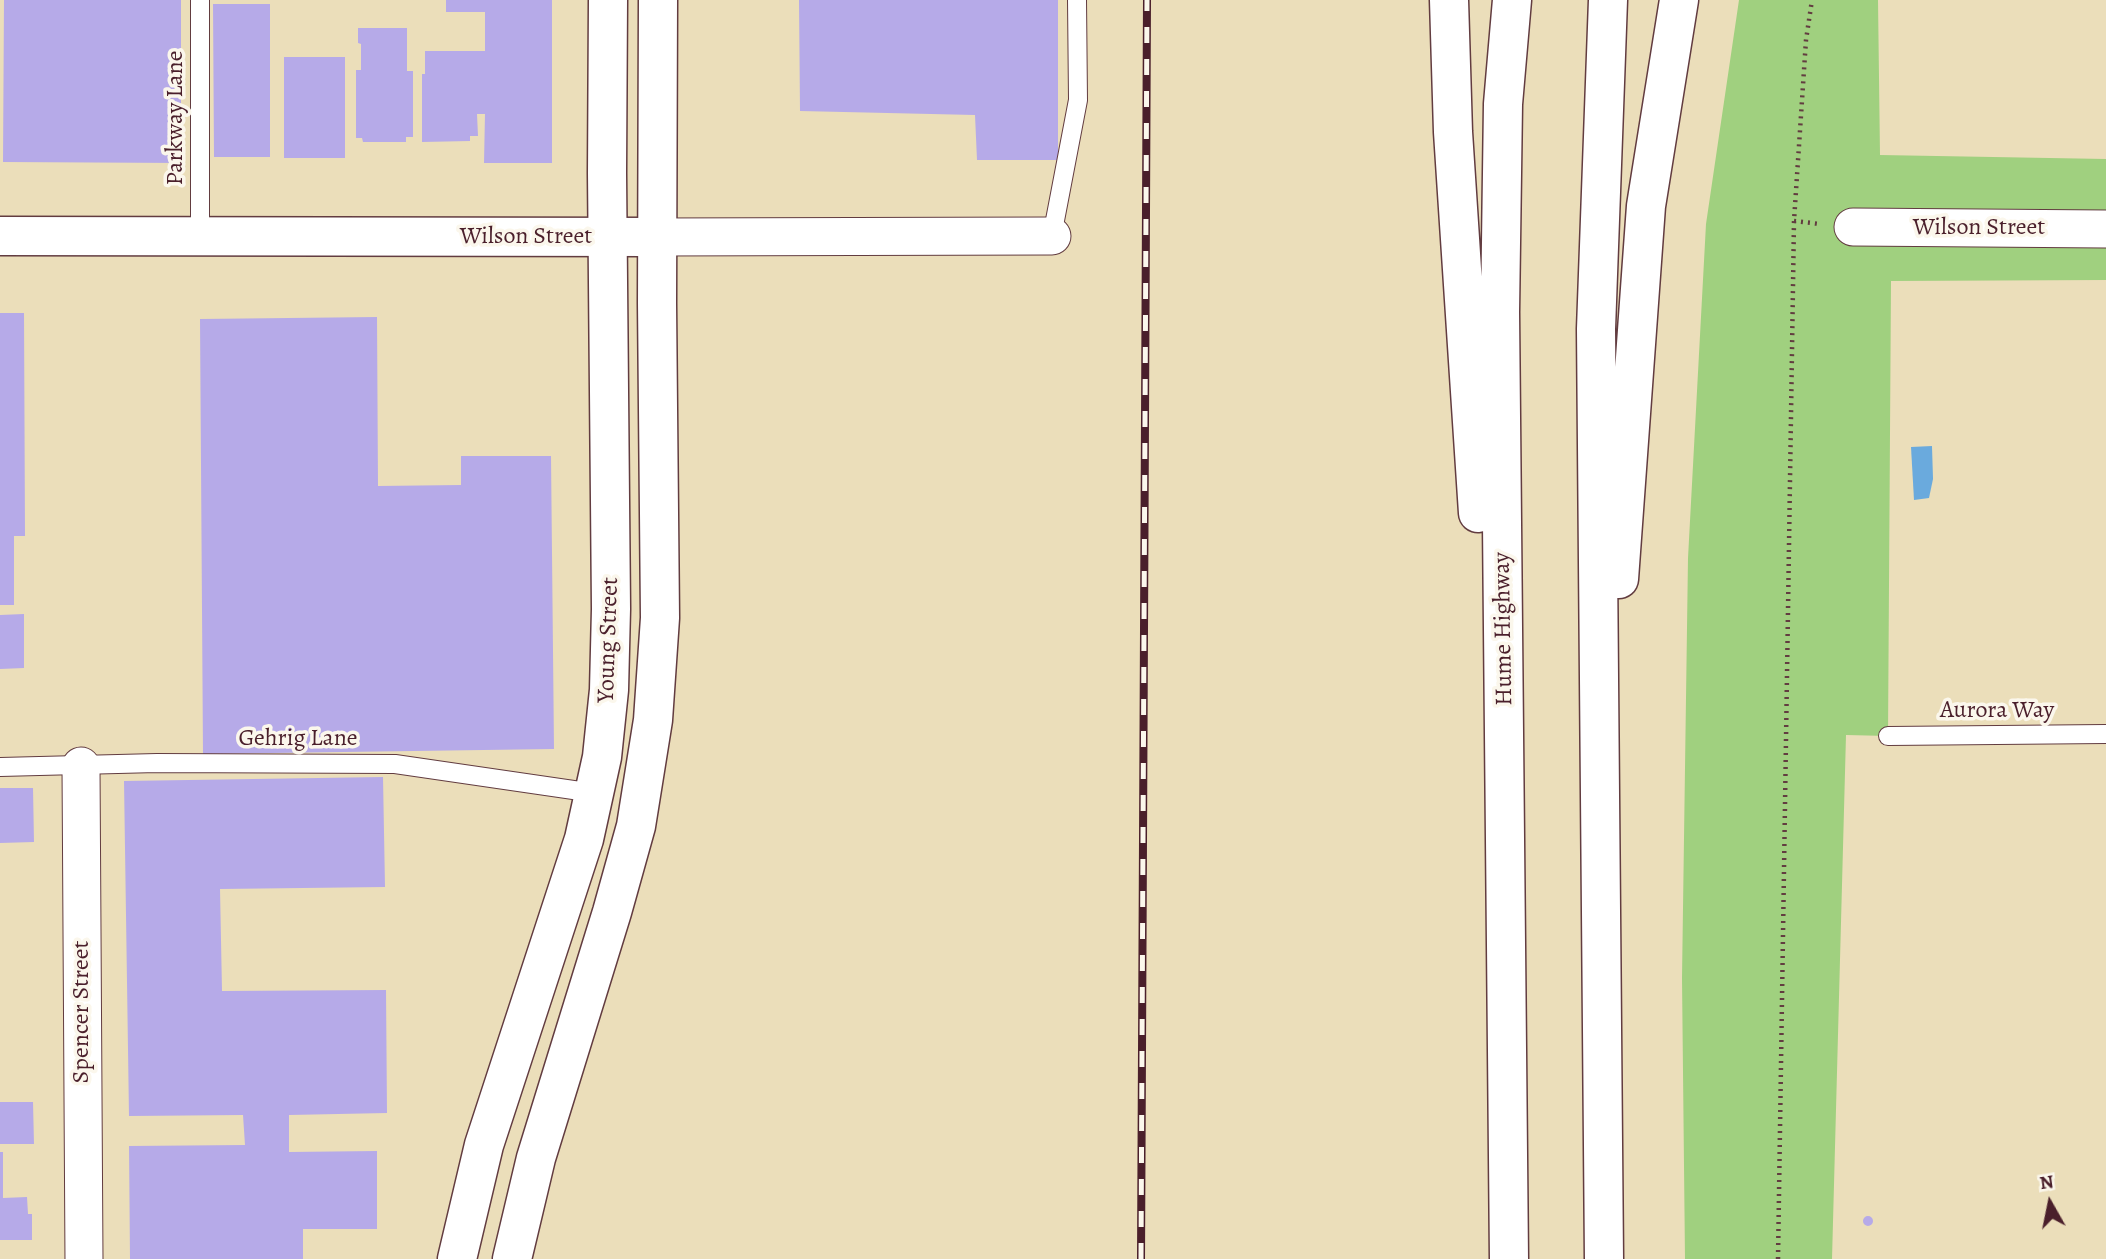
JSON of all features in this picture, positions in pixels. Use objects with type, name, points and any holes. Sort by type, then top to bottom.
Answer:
[{"type":"main road","name":"Young Street","points":[[457,1259],[484,1145],[584,839],[602,757],[609,690],[611,608],[607,237],[608,0]]},
{"type":"main road","name":"Young Street","points":[[512,1259],[536,1158],[636,826],[653,719],[660,618],[658,0]]},
{"type":"main road","points":[[1449,0],[1453,132],[1507,944]]},
{"type":"main road","name":"Hume Highway","points":[[1509,1259],[1500,312],[1503,104],[1512,0]]},
{"type":"main road","points":[[1604,1259],[1596,329],[1608,0]]},
{"type":"main road","points":[[1599,794],[1627,494],[1646,206],[1679,0]]},
{"type":"main road","name":"Wilson Street","points":[[0,236],[658,237]]},
{"type":"street","name":"Wilson Street","points":[[1853,227],[2106,229]]},
{"type":"street","name":"Wilson Street","points":[[658,237],[1052,236]]},
{"type":"street","name":"Spencer Street","points":[[81,766],[84,1259]]},
{"type":"lane","name":"Parkway Lane","points":[[200,0],[200,236]]},
{"type":"lane","points":[[1052,236],[1077,100],[1077,0]]},
{"type":"lane","name":"Aurora Way","points":[[1888,736],[2106,734]]},
{"type":"lane","name":"Gehrig Lane","points":[[0,767],[157,763],[395,764],[594,793]]},
{"type":"path","points":[[1778,1259],[1794,221],[1812,0]]},
{"type":"green space","points":[[1739,0],[1878,0],[1880,155],[2106,159],[2106,280],[1891,281],[1888,736],[1846,735],[1832,1259],[1685,1259],[1682,978],[1688,558],[1706,224]]},
{"type":"water","points":[[1932,446],[1933,479],[1929,498],[1914,500],[1911,447]]},
{"type":"building","points":[[4,0],[181,0],[181,163],[3,162]]},
{"type":"building","points":[[446,0],[552,0],[552,163],[484,163],[485,114],[477,114],[478,136],[470,136],[470,141],[422,142],[422,74],[425,74],[425,51],[485,51],[485,12],[446,12]]},
{"type":"building","points":[[799,0],[1058,0],[1058,160],[977,160],[975,115],[800,111]]},
{"type":"building","points":[[213,4],[270,4],[270,157],[214,157]]},
{"type":"building","points":[[358,28],[407,28],[407,71],[413,71],[413,137],[406,137],[406,142],[363,142],[362,138],[356,138],[356,70],[361,70]]},
{"type":"building","points":[[284,57],[345,57],[345,158],[284,158]]},
{"type":"building","points":[[0,313],[24,313],[25,536],[14,536],[14,605],[0,605]]},
{"type":"building","points":[[377,317],[378,486],[461,485],[461,456],[551,456],[554,749],[203,754],[200,319]]},
{"type":"building","points":[[24,614],[24,668],[0,669],[0,615]]},
{"type":"building","points":[[383,777],[385,887],[220,889],[222,991],[386,990],[387,1113],[289,1115],[289,1152],[377,1151],[377,1229],[303,1229],[303,1259],[130,1259],[129,1146],[245,1145],[243,1115],[129,1116],[124,781]]},
{"type":"building","points":[[0,788],[33,788],[34,842],[0,843]]},
{"type":"building","points":[[0,1102],[33,1102],[34,1144],[0,1144]]},
{"type":"building","points":[[0,1152],[3,1152],[3,1198],[27,1197],[28,1214],[32,1214],[32,1240],[0,1240]]},
{"type":"building","points":[[1868,1216],[1872,1217],[1872,1225],[1868,1226],[1864,1225],[1863,1221],[1864,1217]]},
{"type":"railway","points":[[1141,1259],[1147,0]]}]
